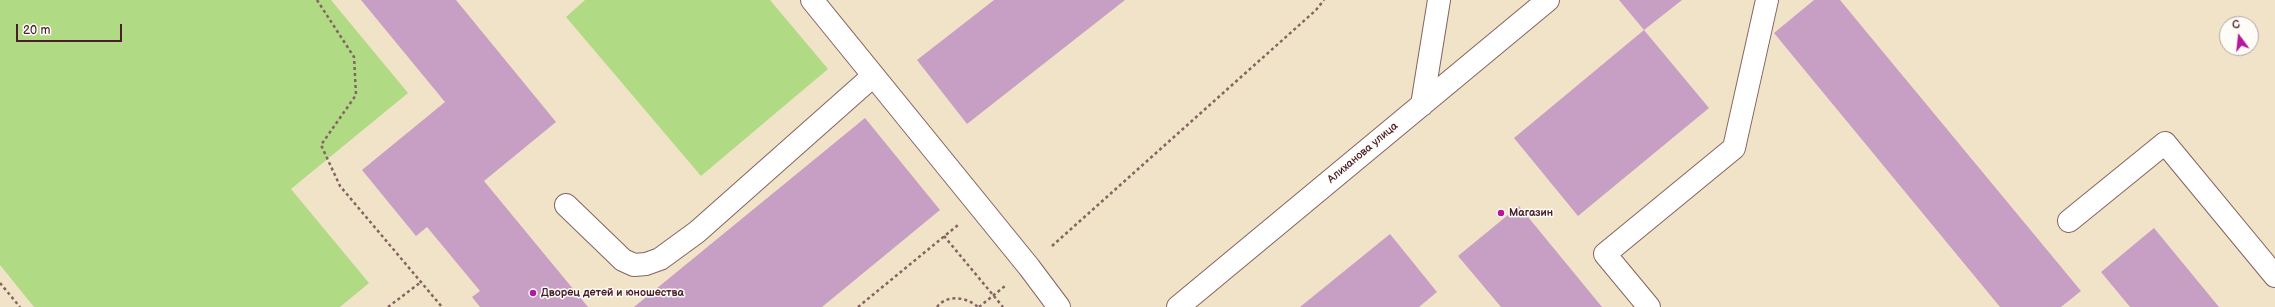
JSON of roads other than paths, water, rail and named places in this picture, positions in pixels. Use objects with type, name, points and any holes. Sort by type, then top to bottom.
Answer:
[{"type":"street","points":[[812,0],[1059,307]]},
{"type":"street","points":[[1422,105],[1440,0]]},
{"type":"street","name":"Алиханова улица","points":[[1178,307],[1548,0]]},
{"type":"street","points":[[1649,307],[1605,254],[1734,148],[1768,0]]},
{"type":"street","points":[[566,205],[623,260],[634,265],[646,264],[660,259],[697,232],[873,76]]},
{"type":"street","points":[[2069,221],[2165,143],[2275,276]]},
{"type":"place","name":"Магазин","points":[[1501,213]]},
{"type":"place","name":"Дворец детей и юношества","points":[[533,293]]}]
